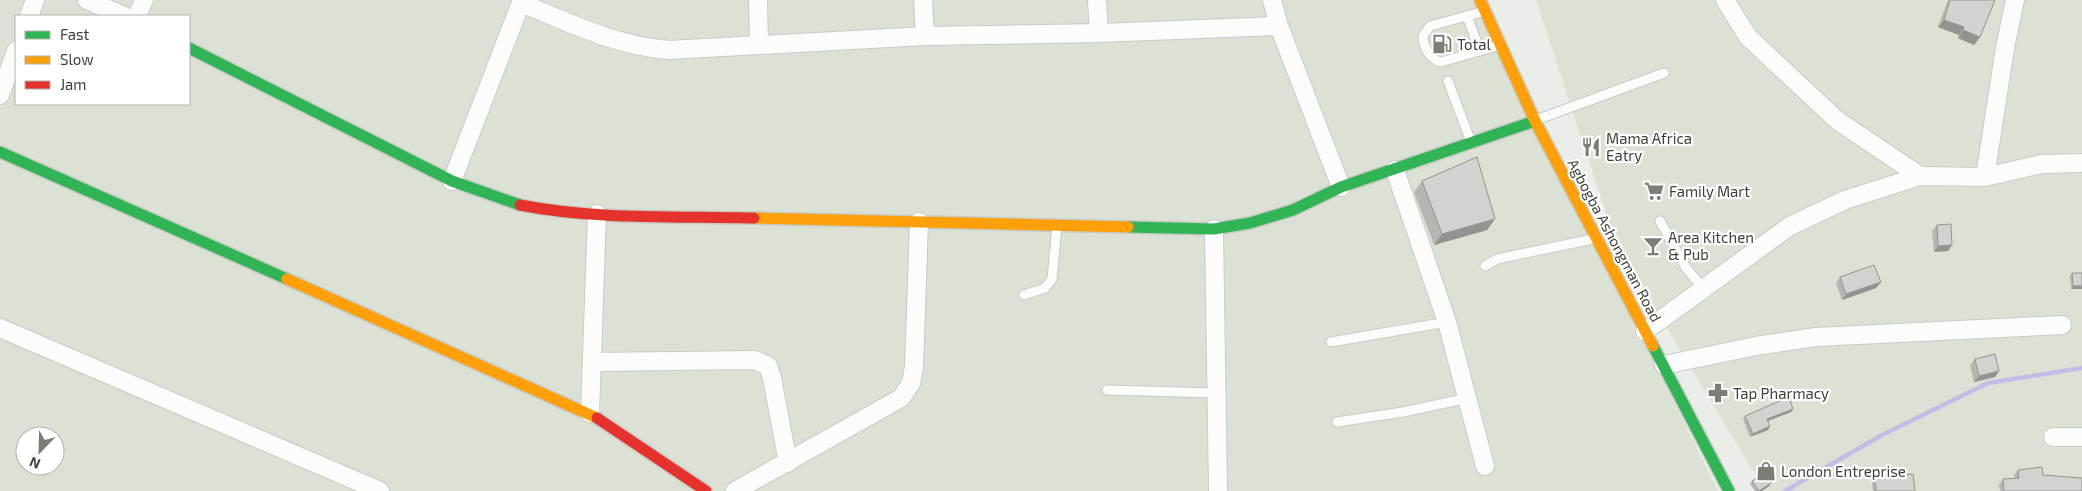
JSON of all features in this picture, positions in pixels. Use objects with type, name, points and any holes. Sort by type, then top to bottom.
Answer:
[{"type":"street","points":[[29,15],[35,0]]},
{"type":"street","points":[[87,0],[122,15]]},
{"type":"street","points":[[137,15],[144,0]]},
{"type":"street","points":[[758,0],[759,44]]},
{"type":"street","points":[[923,0],[925,36]]},
{"type":"street","points":[[1097,0],[1099,33]]},
{"type":"street","points":[[1272,0],[1279,26],[1341,187]]},
{"type":"street","name":"Agbogba Ashongman Road","points":[[1480,0],[1535,121],[1729,491]]},
{"type":"street","points":[[1726,0],[1748,37],[1838,121],[1920,176]]},
{"type":"street","points":[[1985,177],[2005,48],[2015,0]]},
{"type":"street","points":[[452,180],[522,2],[614,41],[643,48],[670,50],[925,36],[1099,33],[1279,26]]},
{"type":"street","points":[[190,49],[452,180],[513,203],[551,211],[597,214],[1214,229],[1250,223],[1293,210],[1341,187],[1535,121]]},
{"type":"street","points":[[0,95],[15,53]]},
{"type":"street","points":[[0,152],[590,413],[706,491]]},
{"type":"street","points":[[1645,331],[1790,226],[1845,200],[1920,176],[1985,177],[2042,164],[2082,163]]},
{"type":"street","points":[[1395,170],[1447,322],[1469,398],[1485,466]]},
{"type":"street","points":[[590,413],[597,214]]},
{"type":"street","points":[[735,491],[901,398],[911,383],[914,367],[919,222]]},
{"type":"street","points":[[1214,229],[1218,491]]},
{"type":"street","points":[[1664,365],[1756,346],[1816,337],[2062,325]]},
{"type":"street","points":[[0,328],[380,491]]},
{"type":"street","points":[[592,362],[755,360],[768,366],[788,463]]},
{"type":"street","points":[[2053,437],[2082,437]]},
{"type":"lane","points":[[1485,11],[1430,26],[1423,36],[1423,42],[1432,57],[1441,62],[1500,45]]},
{"type":"lane","points":[[1468,16],[1480,51]]},
{"type":"lane","points":[[1535,121],[1664,73]]},
{"type":"lane","points":[[1448,81],[1471,142]]},
{"type":"lane","points":[[1660,221],[1686,268],[1703,288]]},
{"type":"lane","points":[[1024,295],[1045,288],[1052,278],[1057,225]]},
{"type":"lane","points":[[1485,266],[1496,259],[1596,238]]},
{"type":"lane","points":[[1331,342],[1447,322]]},
{"type":"lane","points":[[1107,390],[1216,393]]},
{"type":"lane","points":[[1337,422],[1403,412],[1469,398]]},
{"type":"shaded area","points":[[0,0],[1475,0],[1718,491],[0,491]]},
{"type":"shaded area","points":[[1536,0],[2082,0],[2082,491],[1765,491],[1616,243]]},
{"type":"building","points":[[1950,0],[1995,0],[1980,37],[1963,30],[1964,27],[1944,20]]},
{"type":"building","points":[[1477,157],[1495,219],[1442,234],[1422,181]]},
{"type":"building","points":[[1951,224],[1952,245],[1938,246],[1937,225]]},
{"type":"building","points":[[1874,265],[1881,282],[1846,294],[1840,277]]},
{"type":"building","points":[[2072,273],[2082,273],[2082,286],[2073,286]]},
{"type":"building","points":[[1995,354],[1999,371],[1979,376],[1975,359]]},
{"type":"building","points":[[1789,397],[1793,409],[1767,419],[1770,426],[1753,434],[1745,416]]},
{"type":"building","points":[[2042,467],[2043,475],[2082,478],[2082,491],[2004,491],[2003,479],[2019,478],[2018,470]]},
{"type":"building","points":[[1764,473],[1771,483],[1759,491],[1752,481]]},
{"type":"building","points":[[1913,474],[1915,491],[1876,491],[1875,478]]},
{"type":"waterway","points":[[1785,491],[1880,436],[1988,383],[2082,368]]},
{"type":"traffic: fast","points":[[190,49],[452,181],[520,205]]},
{"type":"traffic: fast","points":[[1128,227],[1214,229],[1250,223],[1293,210],[1341,187],[1535,121]]},
{"type":"traffic: fast","points":[[0,152],[287,279]]},
{"type":"traffic: fast","points":[[1653,346],[1729,491]]},
{"type":"traffic: slow","points":[[1480,0],[1535,121],[1653,346]]},
{"type":"traffic: slow","points":[[754,218],[1128,227]]},
{"type":"traffic: slow","points":[[287,279],[597,418]]},
{"type":"traffic: jam","points":[[520,205],[549,210],[607,215],[754,218]]},
{"type":"traffic: jam","points":[[597,418],[706,491]]},
{"type":"place","name":"Total","points":[[1442,44]]},
{"type":"place","name":"Mama Africa Eatry","points":[[1591,147]]},
{"type":"place","name":"Family Mart","points":[[1654,191]]},
{"type":"place","name":"Area Kitchen & Pub","points":[[1653,246]]},
{"type":"place","name":"Tap Pharmacy","points":[[1718,393]]},
{"type":"place","name":"London Entreprise","points":[[1766,471]]}]
